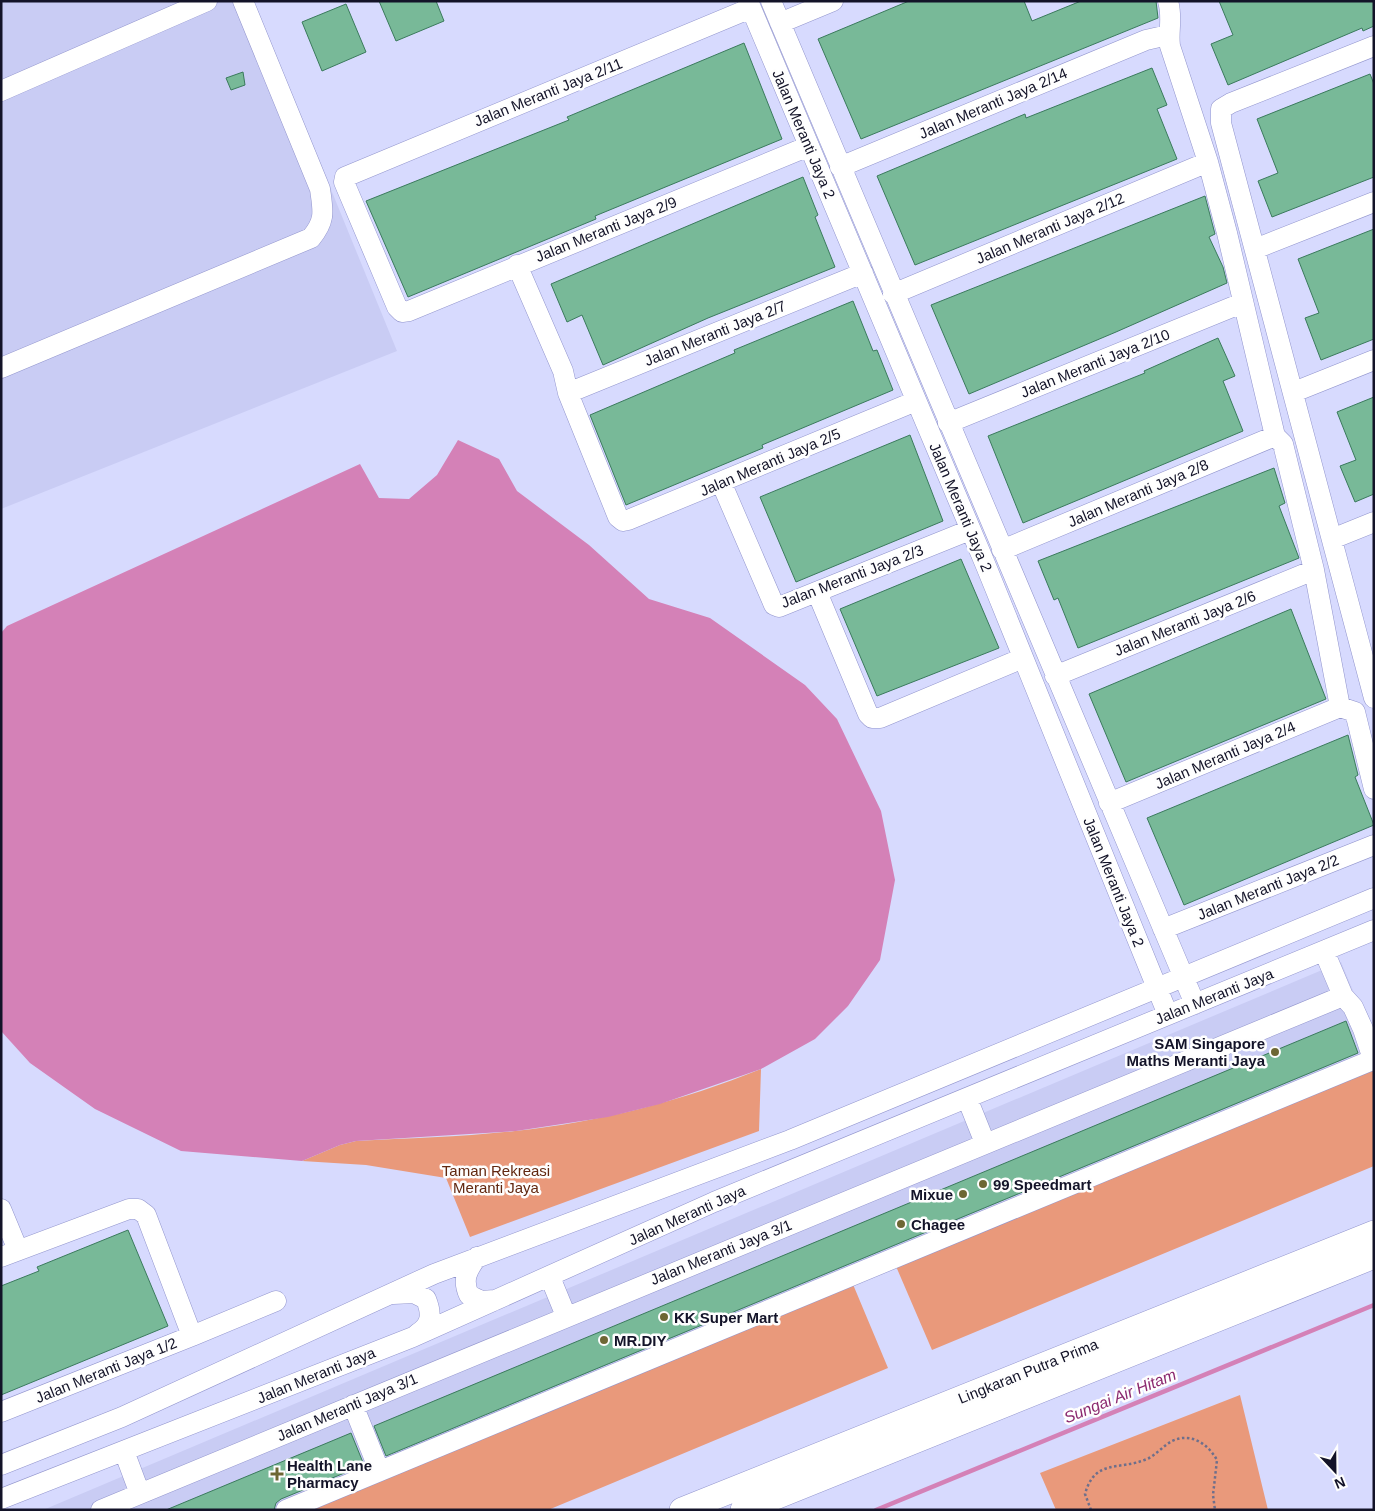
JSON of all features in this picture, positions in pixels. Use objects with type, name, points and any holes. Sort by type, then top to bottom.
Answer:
[{"type":"main road","name":"Lingkaran Putra Prima","points":[[682,1510],[1374,1233]]},
{"type":"main road","name":"Lingkaran Putra Prima","points":[[743,1510],[1374,1256]]},
{"type":"street","points":[[1,91],[207,1]]},
{"type":"street","points":[[1,368],[311,238],[321,226],[323,210],[320,189],[243,1]]},
{"type":"street","name":"Jalan Meranti Jaya 2","points":[[771,1],[893,294],[1195,1004]]},
{"type":"street","points":[[780,24],[834,1]]},
{"type":"street","points":[[1168,1],[1172,21],[1168,35],[1170,46],[1208,162],[1241,286],[1242,303],[1275,436],[1283,444],[1314,570],[1340,707],[1355,712],[1374,789]]},
{"type":"street","name":"Jalan Meranti Jaya 2","points":[[750,4],[1007,618],[1168,1015]]},
{"type":"street","name":"Jalan Meranti Jaya 2/11","points":[[402,312],[397,307],[374,254],[344,182],[345,177],[750,4]]},
{"type":"street","name":"Jalan Meranti Jaya 2/14","points":[[840,167],[1146,40],[1168,35]]},
{"type":"street","points":[[1373,693],[1221,123],[1221,109],[1231,103],[1374,46]]},
{"type":"street","name":"Jalan Meranti Jaya 2/9","points":[[402,312],[809,146]]},
{"type":"street","name":"Jalan Meranti Jaya 2/12","points":[[893,294],[1208,162]]},
{"type":"street","points":[[1255,249],[1374,202]]},
{"type":"street","points":[[517,266],[563,371],[568,393]]},
{"type":"street","name":"Jalan Meranti Jaya 2/7","points":[[568,393],[863,273]]},
{"type":"street","name":"Jalan Meranti Jaya 2/10","points":[[948,423],[1242,303]]},
{"type":"street","points":[[902,367],[921,359]]},
{"type":"street","points":[[1294,392],[1374,360]]},
{"type":"street","name":"Jalan Meranti Jaya 2/5","points":[[568,393],[618,518],[622,521],[916,401]]},
{"type":"street","name":"Jalan Meranti Jaya 2/8","points":[[1002,550],[1275,436]]},
{"type":"street","name":"Jalan Meranti Jaya 2/3","points":[[721,482],[774,605],[779,607],[970,530]]},
{"type":"street","points":[[1332,539],[1374,522]]},
{"type":"street","name":"Jalan Meranti Jaya 2/6","points":[[1055,676],[1314,570]]},
{"type":"street","points":[[817,592],[868,714],[872,718],[880,718],[1023,658]]},
{"type":"street","points":[[1007,618],[1027,610]]},
{"type":"street","name":"Jalan Meranti Jaya 2/4","points":[[1109,803],[1340,707]]},
{"type":"street","name":"Jalan Meranti Jaya 2/2","points":[[1163,929],[1374,845]]},
{"type":"street","points":[[1106,864],[1131,855]]},
{"type":"street","name":"Jalan Meranti Jaya","points":[[1,1465],[122,1417],[389,1294],[476,1258],[790,1140],[1374,898]]},
{"type":"street","name":"Jalan Meranti Jaya","points":[[1,1500],[413,1337],[714,1202],[1374,930]]},
{"type":"street","points":[[286,1510],[1370,1061],[1372,1053],[1363,1029],[1353,1006],[1343,996],[1324,950]]},
{"type":"street","name":"Jalan Meranti Jaya 3/1","points":[[101,1510],[1343,996]]},
{"type":"street","points":[[967,1098],[984,1143]]},
{"type":"street","name":"Jalan Meranti Jaya 1/2","points":[[1,1412],[192,1336],[146,1215],[138,1209],[129,1208],[10,1254]]},
{"type":"street","points":[[1,1209],[10,1254]]},
{"type":"street","points":[[476,1258],[467,1270],[466,1288],[469,1295],[481,1301],[497,1300]]},
{"type":"street","points":[[550,1277],[566,1316]]},
{"type":"street","points":[[389,1294],[414,1293],[426,1299],[431,1310],[430,1320],[426,1329],[413,1337]]},
{"type":"street","points":[[192,1336],[276,1301]]},
{"type":"street","points":[[352,1405],[379,1470]]},
{"type":"street","points":[[124,1451],[140,1494]]},
{"type":"path","points":[[1091,1510],[1084,1494],[1095,1473],[1102,1468],[1149,1458],[1173,1441],[1182,1438],[1194,1439],[1205,1444],[1217,1460],[1213,1495],[1215,1510]]},
{"type":"shaded area","points":[[1,1],[254,1],[397,351],[1,509]]},
{"type":"shaded area","points":[[458,440],[499,459],[517,491],[589,545],[649,599],[710,618],[805,685],[837,719],[881,811],[895,880],[880,960],[848,1006],[815,1039],[761,1069],[660,1104],[608,1117],[516,1131],[356,1141],[340,1145],[302,1161],[181,1151],[95,1109],[30,1063],[1,1031],[1,633],[7,626],[360,464],[379,498],[409,499],[437,475]]},
{"type":"shaded area","points":[[1341,962],[1374,1041],[1374,1064],[293,1510],[43,1510]]},
{"type":"green space","points":[[1374,1064],[1374,1166],[932,1350],[895,1264]]},
{"type":"green space","name":"Taman Rekreasi Meranti Jaya","points":[[761,1069],[759,1131],[470,1237],[446,1178],[366,1165],[302,1161],[340,1145],[356,1141],[495,1133],[547,1127],[609,1116],[701,1091]]},
{"type":"green space","points":[[852,1282],[888,1368],[548,1510],[304,1510]]},
{"type":"green space","points":[[1240,1395],[1268,1510],[1056,1510],[1040,1473]]},
{"type":"building","points":[[379,1],[436,1],[444,21],[396,41]]},
{"type":"building","points":[[909,1],[1024,1],[1032,21],[1081,1],[1156,1],[1158,18],[861,139],[818,39]]},
{"type":"building","points":[[1219,1],[1374,1],[1374,26],[1363,31],[1362,28],[1228,85],[1211,44],[1233,35]]},
{"type":"building","points":[[346,4],[366,52],[322,71],[302,22]]},
{"type":"building","points":[[744,43],[782,139],[595,216],[596,219],[408,297],[366,201],[569,120],[567,117]]},
{"type":"building","points":[[1152,68],[1167,105],[1157,109],[1177,159],[915,265],[877,176],[1025,114],[1026,118]]},
{"type":"building","points":[[243,72],[245,85],[231,90],[226,78]]},
{"type":"building","points":[[1370,74],[1374,84],[1374,177],[1272,217],[1258,181],[1278,173],[1257,119]]},
{"type":"building","points":[[803,177],[818,215],[815,217],[835,267],[708,318],[603,365],[582,315],[567,322],[551,284]]},
{"type":"building","points":[[1205,196],[1215,234],[1209,237],[1223,267],[1227,283],[969,394],[931,305]]},
{"type":"building","points":[[1374,229],[1374,339],[1321,360],[1305,318],[1319,313],[1298,259]]},
{"type":"building","points":[[853,301],[873,351],[877,350],[893,390],[762,445],[763,448],[626,505],[590,415],[735,353],[734,350]]},
{"type":"building","points":[[1218,338],[1235,376],[1223,381],[1243,431],[1023,523],[988,436],[1145,373],[1144,371]]},
{"type":"building","points":[[1374,397],[1374,494],[1355,502],[1340,466],[1356,460],[1337,412]]},
{"type":"building","points":[[910,435],[943,521],[796,582],[760,497]]},
{"type":"building","points":[[1274,468],[1285,503],[1279,506],[1299,558],[1078,648],[1058,598],[1054,600],[1038,561]]},
{"type":"building","points":[[961,559],[999,648],[877,696],[840,609]]},
{"type":"building","points":[[1291,609],[1326,699],[1126,782],[1089,694]]},
{"type":"building","points":[[1348,735],[1358,775],[1355,777],[1374,825],[1184,905],[1147,818]]},
{"type":"building","points":[[1346,1021],[1358,1053],[386,1456],[374,1426]]},
{"type":"building","points":[[128,1230],[168,1326],[1,1395],[1,1286],[39,1271],[37,1267]]},
{"type":"building","points":[[351,1433],[364,1465],[281,1499],[276,1503],[274,1510],[166,1510]]},
{"type":"waterway","name":"Sungai Air Hitam","points":[[876,1510],[1374,1305]]},
{"type":"place","name":"SAM Singapore Maths Meranti Jaya","points":[[1275,1052]]},
{"type":"place","name":"99 Speedmart","points":[[983,1184]]},
{"type":"place","name":"Mixue","points":[[963,1194]]},
{"type":"place","name":"Chagee","points":[[901,1224]]},
{"type":"place","name":"KK Super Mart","points":[[664,1317]]},
{"type":"place","name":"MR.DIY","points":[[604,1340]]},
{"type":"place","name":"Health Lane Pharmacy","points":[[277,1474]]}]
